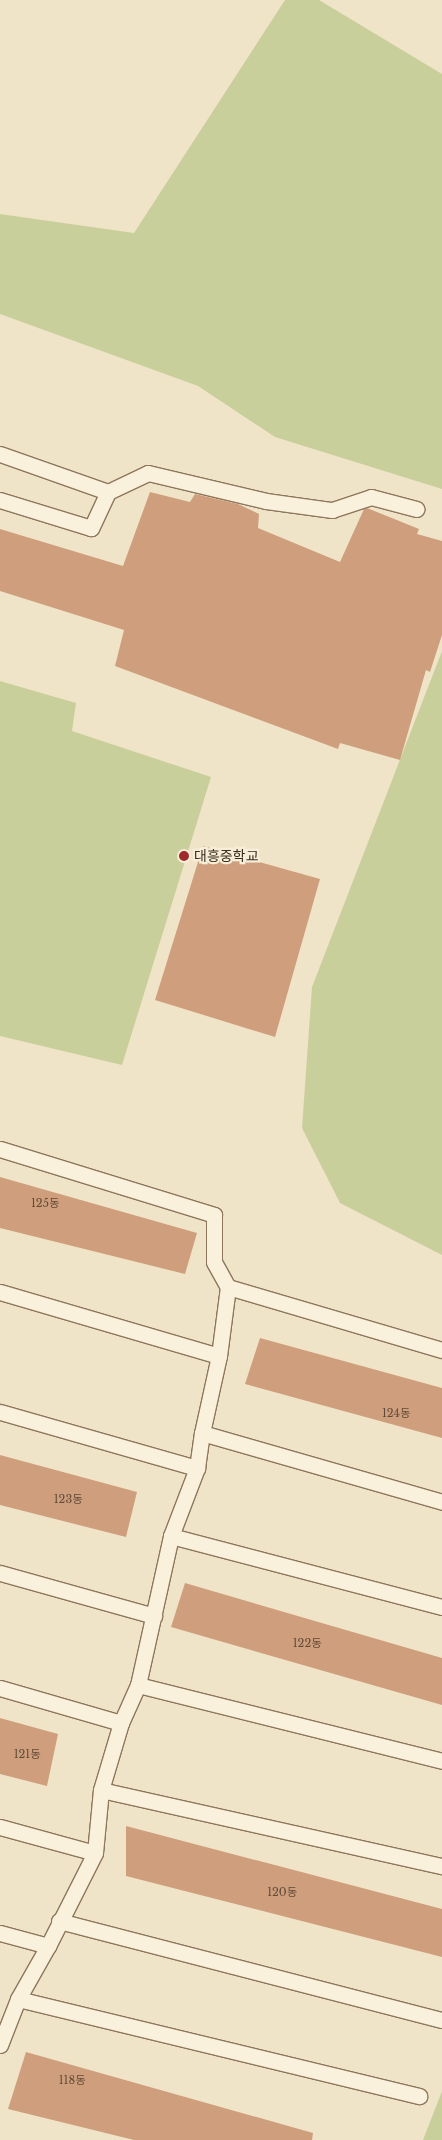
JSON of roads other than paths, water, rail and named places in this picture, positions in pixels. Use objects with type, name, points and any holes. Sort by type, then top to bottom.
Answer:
[{"type":"lane","points":[[0,454],[108,492]]},
{"type":"lane","points":[[0,500],[91,528],[108,492],[148,473],[266,501],[332,510],[371,497],[416,509]]},
{"type":"lane","points":[[0,1149],[214,1215],[214,1262],[228,1287],[219,1356],[202,1432],[197,1468],[170,1536],[138,1685],[120,1723],[101,1790],[94,1853],[48,1946],[18,1999],[0,2045]]},
{"type":"lane","points":[[228,1287],[442,1350]]},
{"type":"lane","points":[[0,1292],[219,1356]]},
{"type":"lane","points":[[0,1412],[197,1468]]},
{"type":"lane","points":[[202,1432],[442,1502]]},
{"type":"lane","points":[[170,1536],[442,1607]]},
{"type":"lane","points":[[0,1572],[154,1616]]},
{"type":"lane","points":[[138,1685],[442,1761]]},
{"type":"lane","points":[[0,1688],[120,1723]]},
{"type":"lane","points":[[101,1790],[442,1866]]},
{"type":"lane","points":[[0,1827],[94,1853]]},
{"type":"lane","points":[[59,1921],[441,2020]]},
{"type":"lane","points":[[0,1933],[48,1946]]},
{"type":"lane","points":[[18,1999],[418,2096]]},
{"type":"place","name":"대흥중학교","points":[[184,856]]}]
